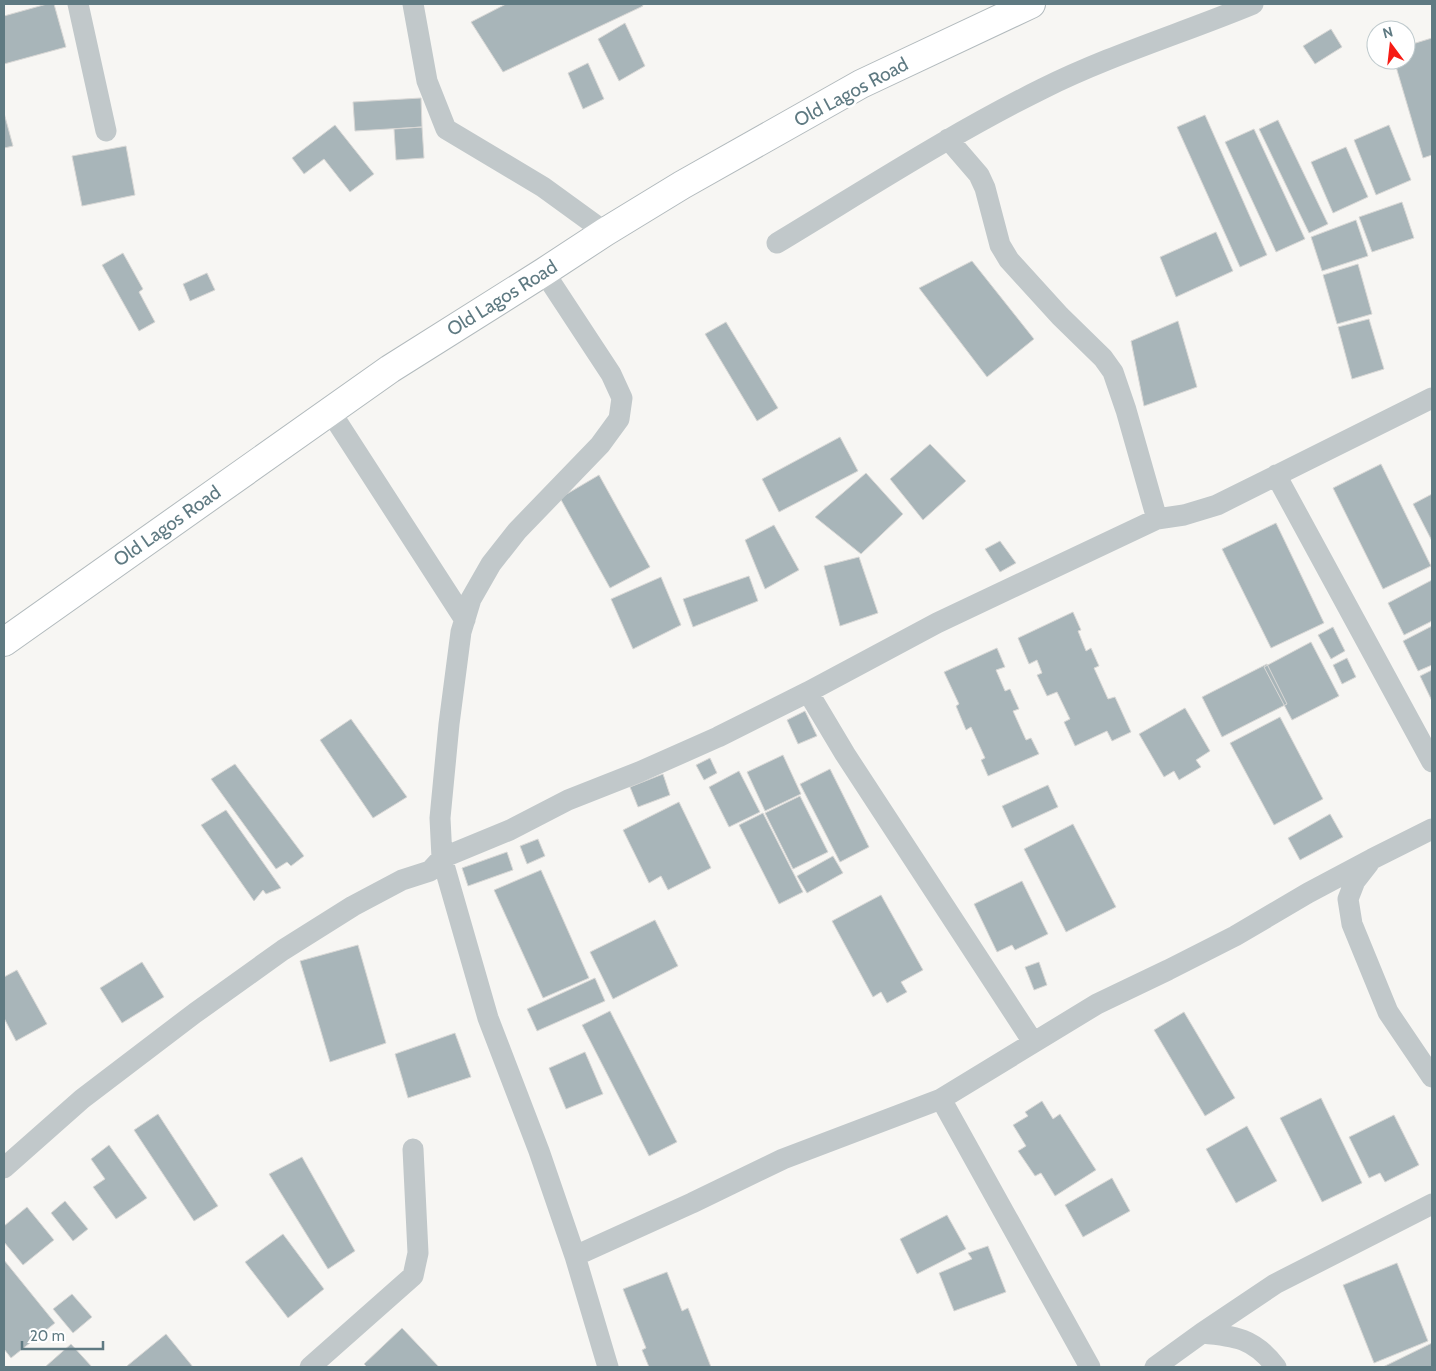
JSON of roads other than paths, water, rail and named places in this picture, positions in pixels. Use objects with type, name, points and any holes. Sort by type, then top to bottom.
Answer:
[{"type":"main road","name":"Old Lagos Road","points":[[4,642],[390,369],[605,232],[682,185],[861,84],[1031,4]]},
{"type":"street","points":[[78,4],[106,131]]},
{"type":"street","points":[[412,4],[427,81],[446,129],[542,188],[605,232]]},
{"type":"street","points":[[777,243],[948,139],[1043,88],[1110,58],[1216,20],[1253,4]]},
{"type":"street","points":[[948,139],[979,175],[985,188],[1000,245],[1009,260],[1060,316],[1103,358],[1113,372],[1126,410],[1157,519]]},
{"type":"street","points":[[544,272],[611,374],[622,398],[619,419],[600,445],[517,531],[491,564],[470,599],[461,632],[449,724],[440,818],[442,858],[488,1018],[539,1151],[575,1256],[608,1367]]},
{"type":"street","points":[[4,1168],[82,1099],[195,1013],[283,950],[353,906],[402,880],[430,871],[442,858],[510,830],[568,800],[639,772],[709,741],[808,692],[938,623],[1157,519],[1184,515],[1217,505],[1432,398]]},
{"type":"street","points":[[330,412],[465,620]]},
{"type":"street","points":[[1276,475],[1432,762]]},
{"type":"street","points":[[808,692],[851,762],[1033,1042]]},
{"type":"street","points":[[575,1256],[784,1159],[941,1100],[1097,1004],[1235,936],[1308,893],[1432,829]]},
{"type":"street","points":[[1372,859],[1355,881],[1348,899],[1352,924],[1388,1012],[1432,1077]]},
{"type":"street","points":[[941,1100],[1090,1367]]},
{"type":"street","points":[[310,1367],[413,1276],[418,1253],[413,1149]]},
{"type":"street","points":[[1155,1367],[1275,1284],[1432,1204]]},
{"type":"street","points":[[1202,1333],[1234,1336],[1252,1343],[1276,1367]]}]
